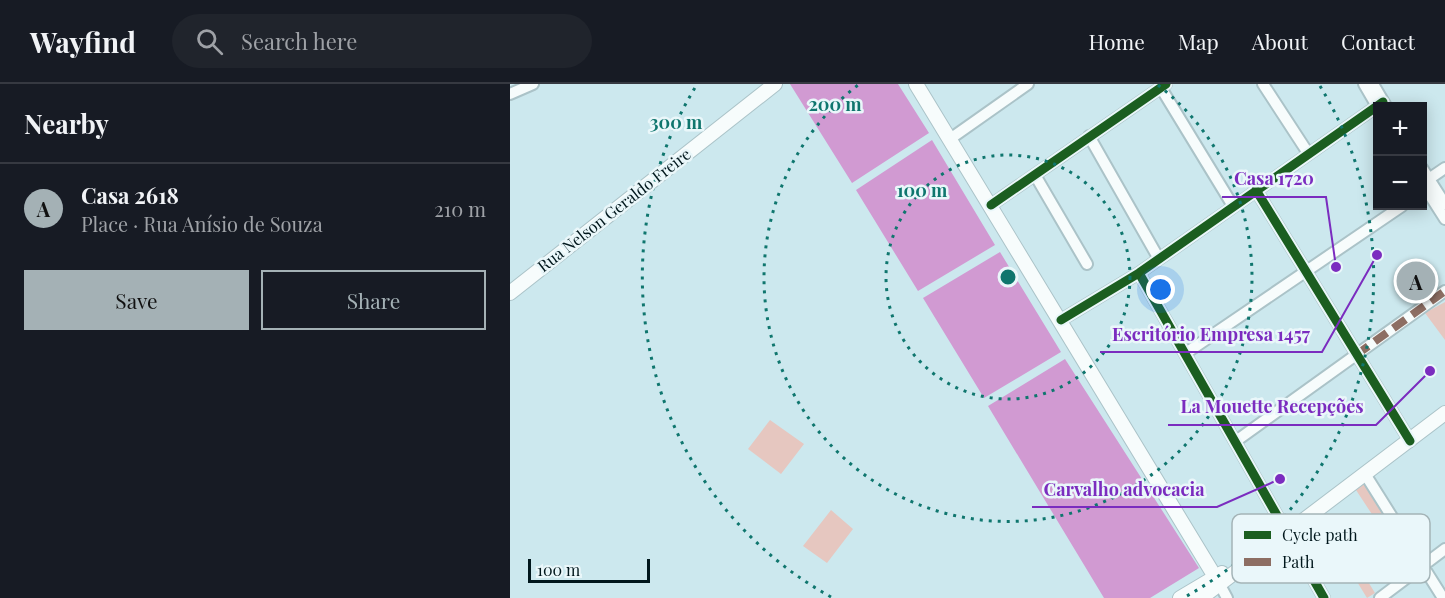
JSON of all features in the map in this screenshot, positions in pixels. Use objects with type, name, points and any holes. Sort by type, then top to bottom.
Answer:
[{"type":"main road","name":"Rua Nelson Geraldo Freire","points":[[510,293],[776,84]]},
{"type":"main road","points":[[916,84],[992,205],[1220,587]]},
{"type":"main road","points":[[1312,514],[1445,413]]},
{"type":"main road","points":[[1201,598],[1220,587],[1232,575]]},
{"type":"main road","points":[[1180,598],[1220,587]]},
{"type":"street","points":[[510,94],[533,84]]},
{"type":"street","points":[[950,139],[1028,84]]},
{"type":"street","points":[[1263,84],[1308,153]]},
{"type":"street","points":[[1364,84],[1378,102]]},
{"type":"street","points":[[1373,84],[1380,102]]},
{"type":"street","points":[[992,205],[1163,86],[1176,121],[1233,206]]},
{"type":"street","points":[[1061,320],[1159,260],[1308,153],[1373,111]]},
{"type":"street","points":[[1089,136],[1159,260]]},
{"type":"street","points":[[1427,184],[1445,168]]},
{"type":"street","points":[[1035,175],[1087,264]]},
{"type":"street","points":[[1427,186],[1445,204]]},
{"type":"street","points":[[1427,187],[1445,219]]},
{"type":"street","points":[[1256,190],[1410,441]]},
{"type":"street","points":[[1186,353],[1396,210]]},
{"type":"street","points":[[1139,273],[1275,514]]},
{"type":"street","points":[[1236,441],[1445,291]]},
{"type":"street","points":[[1365,474],[1391,514]]},
{"type":"street","points":[[1430,561],[1445,549]]},
{"type":"street","points":[[1430,576],[1443,598]]},
{"type":"street","points":[[1315,583],[1324,598]]},
{"type":"street","points":[[1380,598],[1401,583]]},
{"type":"shaded area","points":[[790,84],[898,84],[929,133],[852,183]]},
{"type":"shaded area","points":[[932,140],[995,245],[918,291],[856,190]]},
{"type":"shaded area","points":[[1000,252],[1061,352],[984,398],[923,298]]},
{"type":"shaded area","points":[[1445,302],[1445,340],[1425,313]]},
{"type":"shaded area","points":[[1065,359],[1199,568],[1150,598],[1104,598],[988,406]]},
{"type":"shaded area","points":[[770,420],[804,444],[781,474],[748,449]]},
{"type":"shaded area","points":[[1366,482],[1386,514],[1372,514],[1356,490]]},
{"type":"shaded area","points":[[831,510],[853,529],[827,563],[803,546]]},
{"type":"shaded area","points":[[1358,583],[1369,583],[1375,593],[1367,598]]},
{"type":"marked path","points":[[1356,355],[1445,291]]},
{"type":"cycle path","points":[[991,205],[1166,84]]},
{"type":"cycle path","points":[[1061,320],[1139,273],[1373,109]]},
{"type":"cycle path","points":[[1256,190],[1410,441]]},
{"type":"cycle path","points":[[1139,273],[1276,514]]},
{"type":"cycle path","points":[[1315,583],[1324,598]]},
{"type":"place","name":"Escritório Empresa 1457","points":[[1377,255]]},
{"type":"place","name":"Casa 1720","points":[[1336,267]]},
{"type":"place","name":"Casa 2618","points":[[1416,281]]},
{"type":"place","name":"La Mouette Recepções","points":[[1430,371]]},
{"type":"place","name":"Carvalho advocacia","points":[[1280,479]]}]
